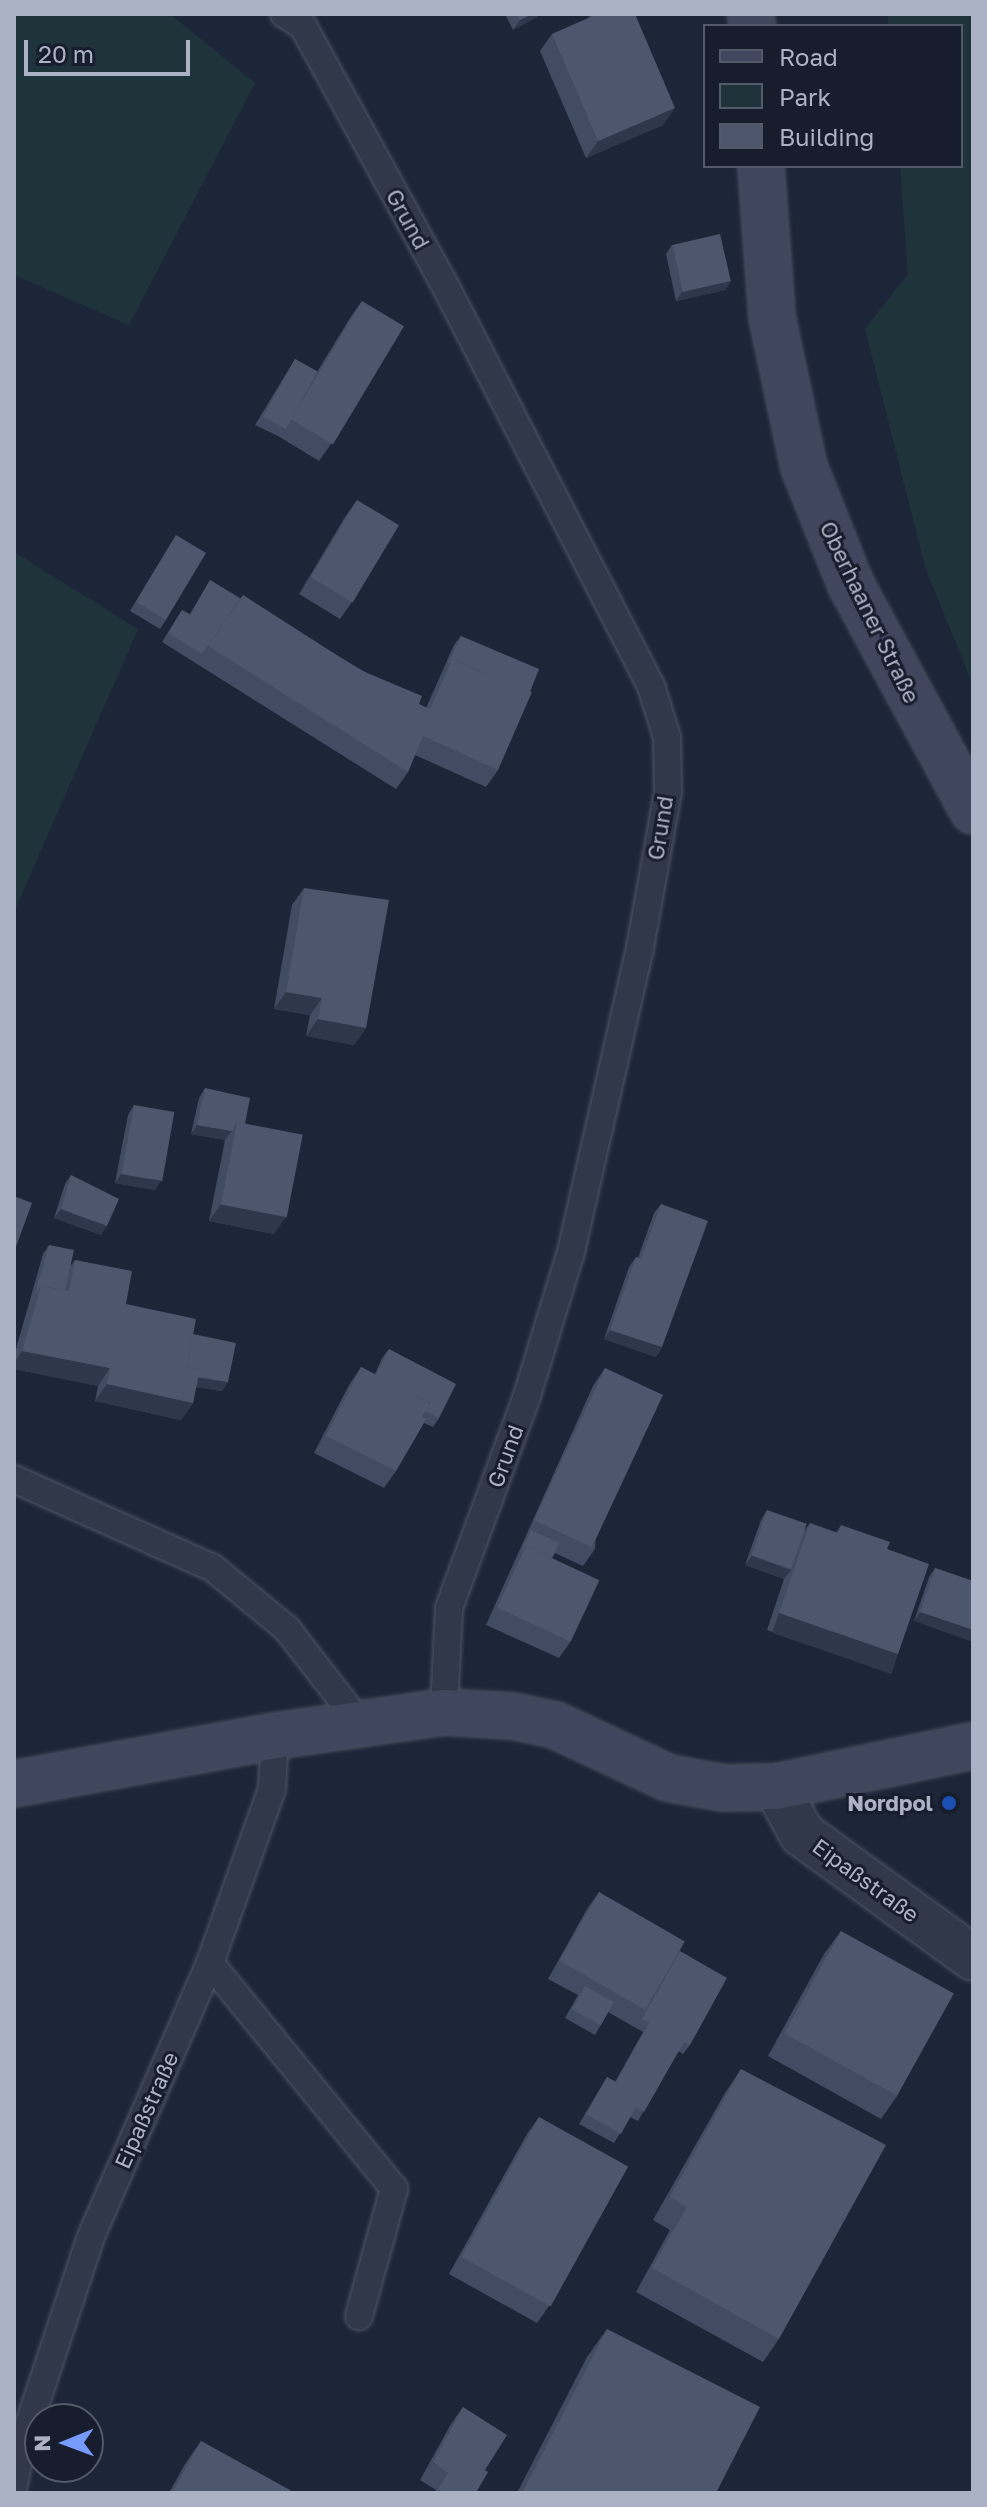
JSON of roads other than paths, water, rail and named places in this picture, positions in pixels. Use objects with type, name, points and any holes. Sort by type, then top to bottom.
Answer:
[{"type":"street","name":"Oberhaaner Straße","points":[[761,168],[772,317],[804,467],[851,585],[973,811]]},
{"type":"street","points":[[14,1784],[275,1736],[444,1712],[512,1716],[555,1725],[668,1778],[723,1788],[776,1787],[973,1746]]},
{"type":"street","name":"Eipaßstraße","points":[[776,1787],[802,1834],[973,1958]]},
{"type":"lane","name":"Grund","points":[[284,14],[303,26],[448,291],[651,686],[667,737],[668,792],[640,948],[587,1179],[527,1396],[449,1608],[444,1712]]},
{"type":"lane","points":[[14,1479],[213,1568],[287,1629],[359,1722]]},
{"type":"lane","name":"Eipaßstraße","points":[[14,2484],[21,2448],[90,2239],[210,1963],[272,1789],[275,1736]]},
{"type":"lane","points":[[210,1963],[394,2189],[359,2316]]},
{"type":"place","name":"Nordpol","points":[[949,1803]]}]
